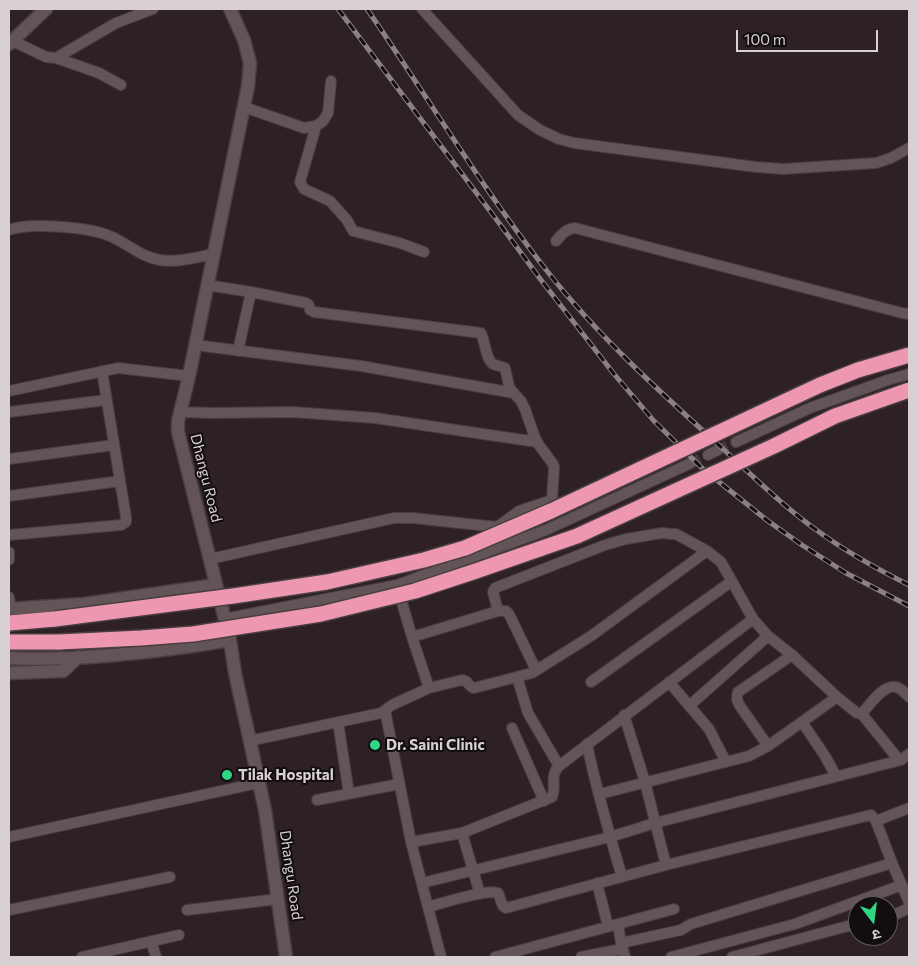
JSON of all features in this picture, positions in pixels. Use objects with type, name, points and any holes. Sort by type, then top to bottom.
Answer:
[{"type":"highway","points":[[9,610],[55,619],[327,582],[424,560],[465,548],[551,511],[820,385],[858,370],[909,355]]},
{"type":"highway","points":[[9,642],[59,642],[150,637],[212,631],[321,614],[414,591],[481,570],[577,536],[835,416],[909,390]]},
{"type":"street","points":[[46,9],[11,42],[46,57],[56,58],[99,73],[120,85]]},
{"type":"street","points":[[56,58],[116,23],[152,9]]},
{"type":"street","name":"Dhangu Road","points":[[230,9],[244,40],[250,63],[248,86],[189,376],[178,421],[178,432],[230,640],[235,673],[264,810],[286,957]]},
{"type":"street","points":[[422,9],[518,115],[540,130],[567,141],[746,166],[783,169],[876,163],[909,148]]},
{"type":"street","points":[[244,107],[304,128],[316,126],[323,121],[328,112],[331,81]]},
{"type":"street","points":[[316,126],[300,182],[304,190],[330,201],[348,220],[353,231],[400,243],[424,252]]},
{"type":"street","points":[[9,230],[23,226],[41,226],[93,230],[112,237],[148,257],[160,260],[171,261],[214,254]]},
{"type":"street","points":[[556,241],[563,232],[569,228],[575,228],[909,314]]},
{"type":"street","points":[[208,285],[306,303],[309,305],[310,310],[314,312],[480,333],[490,361],[505,368],[509,386],[521,401],[537,442],[554,466],[552,500],[519,511],[497,527],[413,518],[394,518],[210,559]]},
{"type":"street","points":[[238,351],[251,292]]},
{"type":"street","points":[[195,345],[361,366],[514,394]]},
{"type":"street","points":[[9,391],[118,368],[189,376]]},
{"type":"street","points":[[9,535],[124,524],[126,519],[102,372]]},
{"type":"street","points":[[736,442],[810,408],[909,374]]},
{"type":"street","points":[[9,412],[106,400]]},
{"type":"street","points":[[180,412],[292,412],[375,418],[537,442]]},
{"type":"street","points":[[9,459],[114,445]]},
{"type":"street","points":[[224,619],[397,586],[546,530],[691,463]]},
{"type":"street","points":[[9,496],[120,481]]},
{"type":"street","points":[[498,612],[493,592],[495,588],[618,541],[653,535],[676,534],[707,551],[721,562],[753,618],[768,636],[857,713],[861,713],[899,760]]},
{"type":"street","points":[[249,741],[381,713],[429,688],[464,680],[474,688],[532,673],[591,636],[707,551]]},
{"type":"street","points":[[9,552],[9,560]]},
{"type":"street","points":[[591,682],[732,581]]},
{"type":"street","points":[[9,610],[84,604],[216,585]]},
{"type":"street","points":[[397,586],[429,688]]},
{"type":"street","points":[[412,637],[506,611],[536,670]]},
{"type":"street","points":[[411,842],[462,833],[544,801],[554,795],[554,773],[559,766],[753,618]]},
{"type":"street","points":[[689,706],[768,636]]},
{"type":"street","points":[[9,658],[112,656],[230,640]]},
{"type":"street","points":[[768,746],[740,706],[737,695],[738,692],[792,655]]},
{"type":"street","points":[[9,673],[63,671],[78,657]]},
{"type":"street","points":[[517,677],[528,714],[559,766]]},
{"type":"street","points":[[668,682],[709,729],[726,762]]},
{"type":"street","points":[[861,713],[887,688],[896,686],[909,696]]},
{"type":"street","points":[[600,794],[748,756],[768,746],[837,696]]},
{"type":"street","points":[[385,710],[411,842],[441,957]]},
{"type":"street","points":[[624,715],[645,782],[666,865]]},
{"type":"street","points":[[338,722],[349,794]]},
{"type":"street","points":[[802,722],[836,776]]},
{"type":"street","points":[[512,728],[544,801]]},
{"type":"street","points":[[587,744],[594,779],[600,794],[622,877]]},
{"type":"street","points":[[422,883],[610,837],[655,823],[899,760],[909,754]]},
{"type":"street","points":[[9,836],[258,783]]},
{"type":"street","points":[[317,800],[399,784]]},
{"type":"street","points":[[876,820],[909,808]]},
{"type":"street","points":[[428,907],[480,894],[497,893],[502,906],[506,908],[666,865],[868,816],[873,816],[876,820],[909,902]]},
{"type":"street","points":[[462,833],[480,894]]},
{"type":"street","points":[[581,957],[622,950],[681,930],[691,924],[892,863]]},
{"type":"street","points":[[9,910],[170,877]]},
{"type":"street","points":[[597,884],[622,950]]},
{"type":"street","points":[[671,957],[795,924],[902,885]]},
{"type":"street","points":[[187,910],[278,899]]},
{"type":"street","points":[[502,956],[674,909]]},
{"type":"street","points":[[732,957],[848,926]]},
{"type":"street","points":[[82,957],[179,935]]},
{"type":"street","points":[[151,941],[156,957]]},
{"type":"tunnel","points":[[718,450],[736,442]]},
{"type":"tunnel","points":[[691,463],[708,455]]},
{"type":"railway","points":[[338,9],[541,280],[614,374],[654,421],[703,469],[768,521],[846,573],[909,606]]},
{"type":"railway","points":[[367,9],[499,207],[547,271],[608,341],[653,385],[796,514],[843,548],[909,585]]},
{"type":"place","name":"Dr. Saini Clinic","points":[[375,745]]},
{"type":"place","name":"Tilak Hospital","points":[[227,775]]}]
